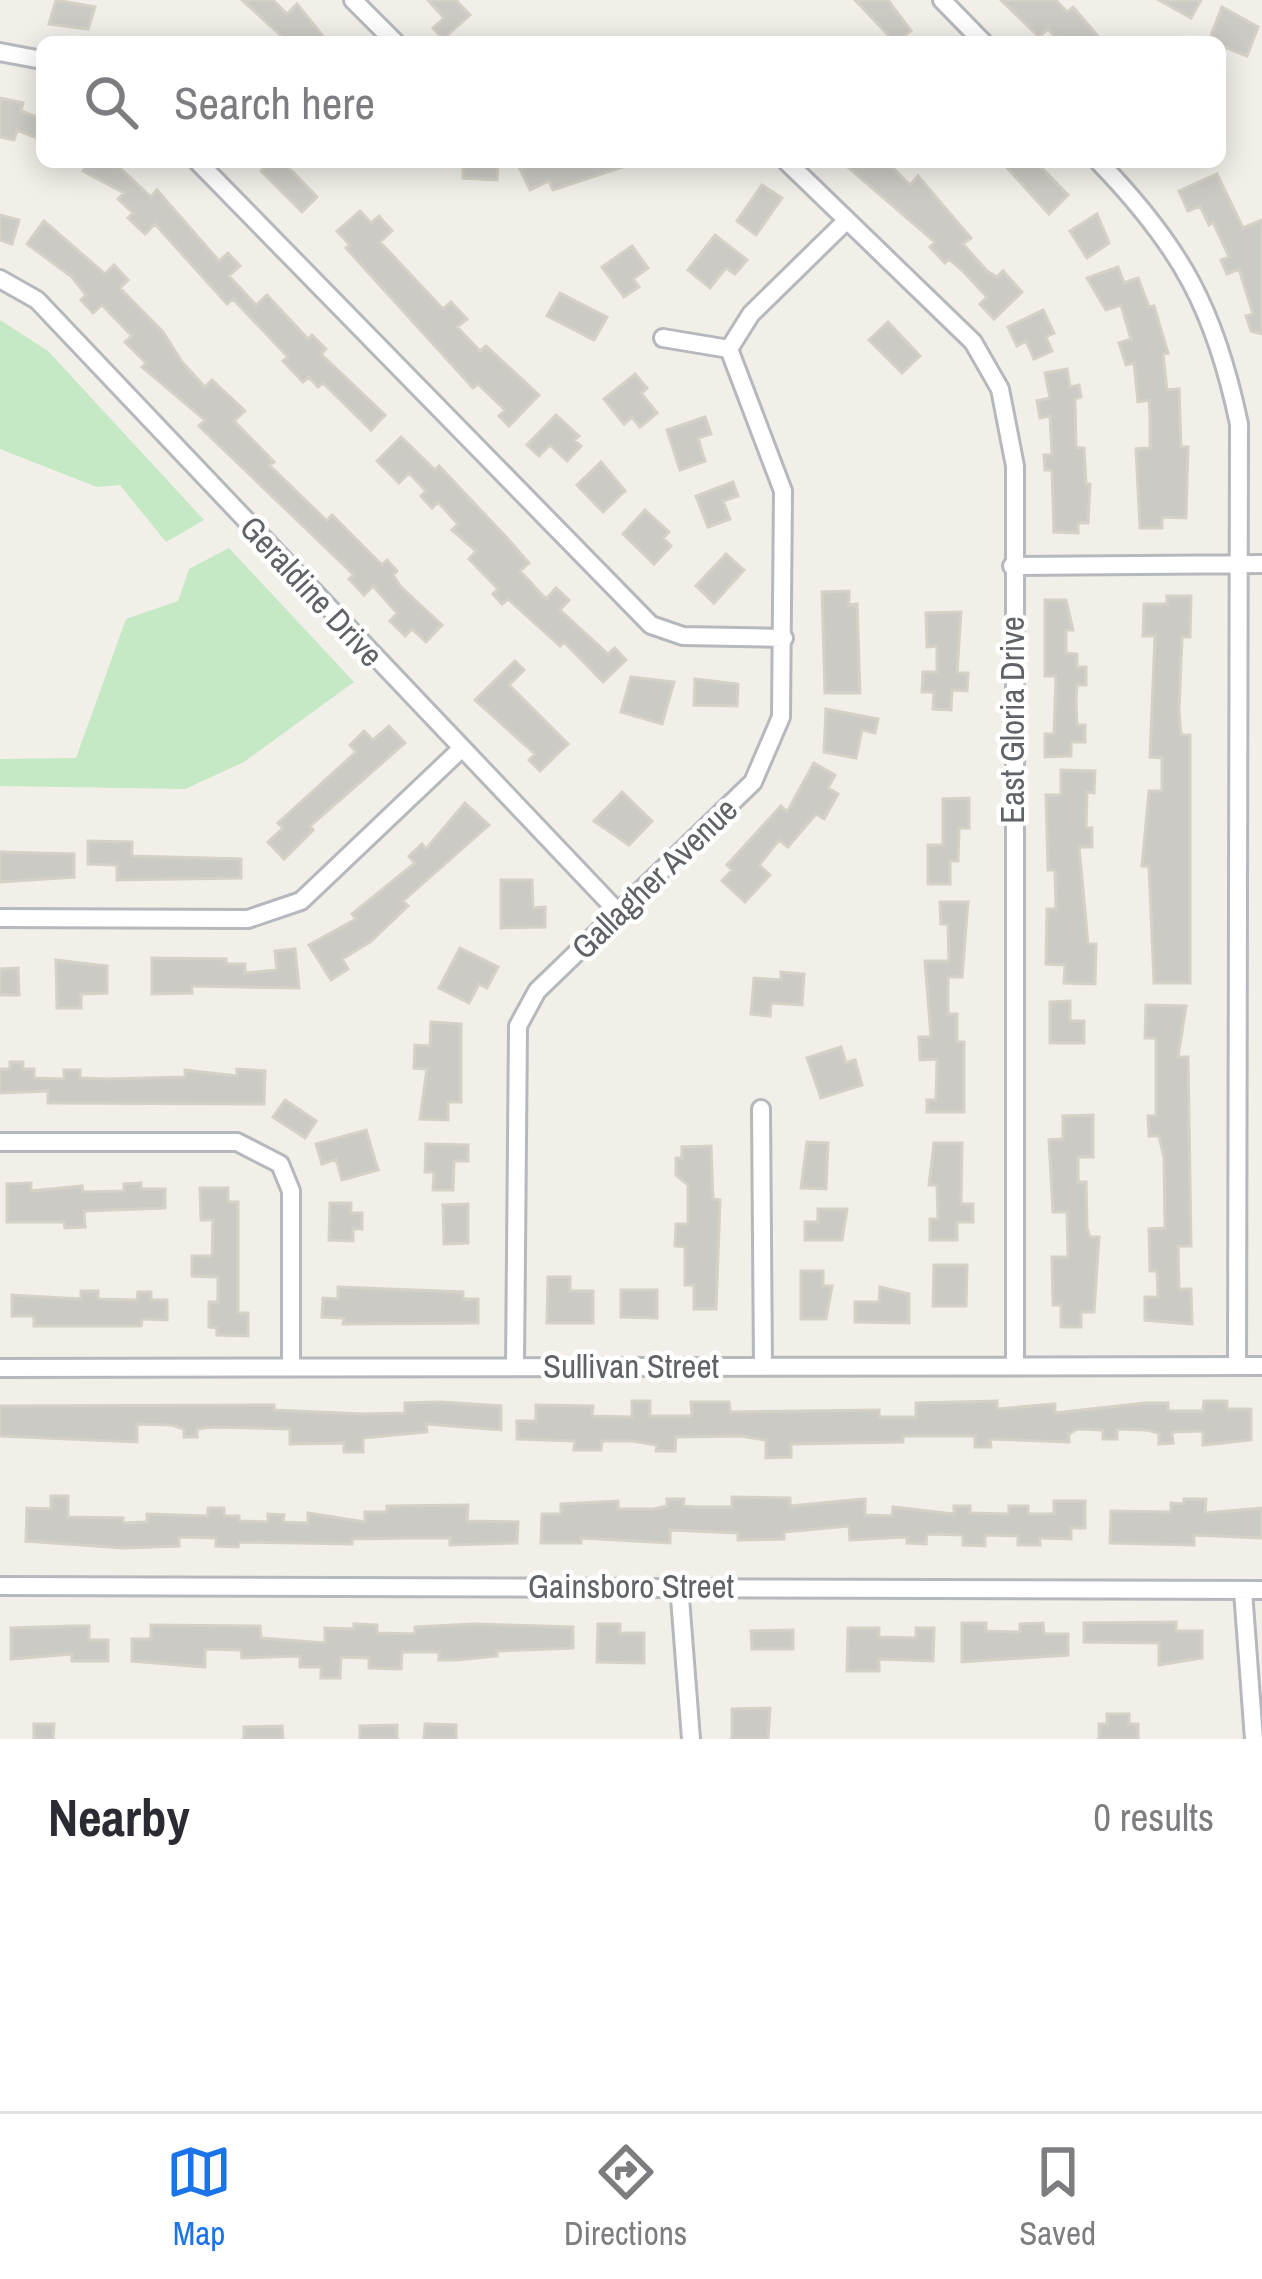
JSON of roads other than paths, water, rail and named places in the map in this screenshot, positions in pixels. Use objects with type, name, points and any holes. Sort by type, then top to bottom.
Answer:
[{"type":"street","points":[[353,0],[389,36]]},
{"type":"street","points":[[942,0],[976,36]]},
{"type":"street","points":[[0,52],[36,59]]},
{"type":"street","points":[[204,168],[651,625],[683,636],[784,638]]},
{"type":"street","name":"East Gloria Drive","points":[[794,168],[845,223],[973,342],[1000,389],[1015,466],[1015,1366]]},
{"type":"street","points":[[1105,168],[1133,197],[1197,284],[1225,358],[1239,424],[1238,1366]]},
{"type":"street","points":[[663,338],[729,349],[751,314],[845,223]]},
{"type":"street","name":"Geraldine Drive","points":[[0,279],[37,300],[618,912]]},
{"type":"street","name":"Gallagher Avenue","points":[[515,1366],[518,1026],[538,991],[753,782],[781,717],[783,491],[729,349]]},
{"type":"street","points":[[1012,566],[1262,564]]},
{"type":"street","points":[[0,919],[248,919],[301,901],[461,749]]},
{"type":"street","points":[[760,1109],[764,1366]]},
{"type":"street","points":[[0,1142],[237,1142],[280,1164],[291,1191],[291,1366]]},
{"type":"street","name":"Sullivan Street","points":[[0,1368],[1262,1366]]},
{"type":"street","points":[[679,1585],[691,1739]]},
{"type":"street","name":"Gainsboro Street","points":[[0,1586],[1253,1590]]},
{"type":"street","points":[[1253,1590],[1254,1739]]}]
